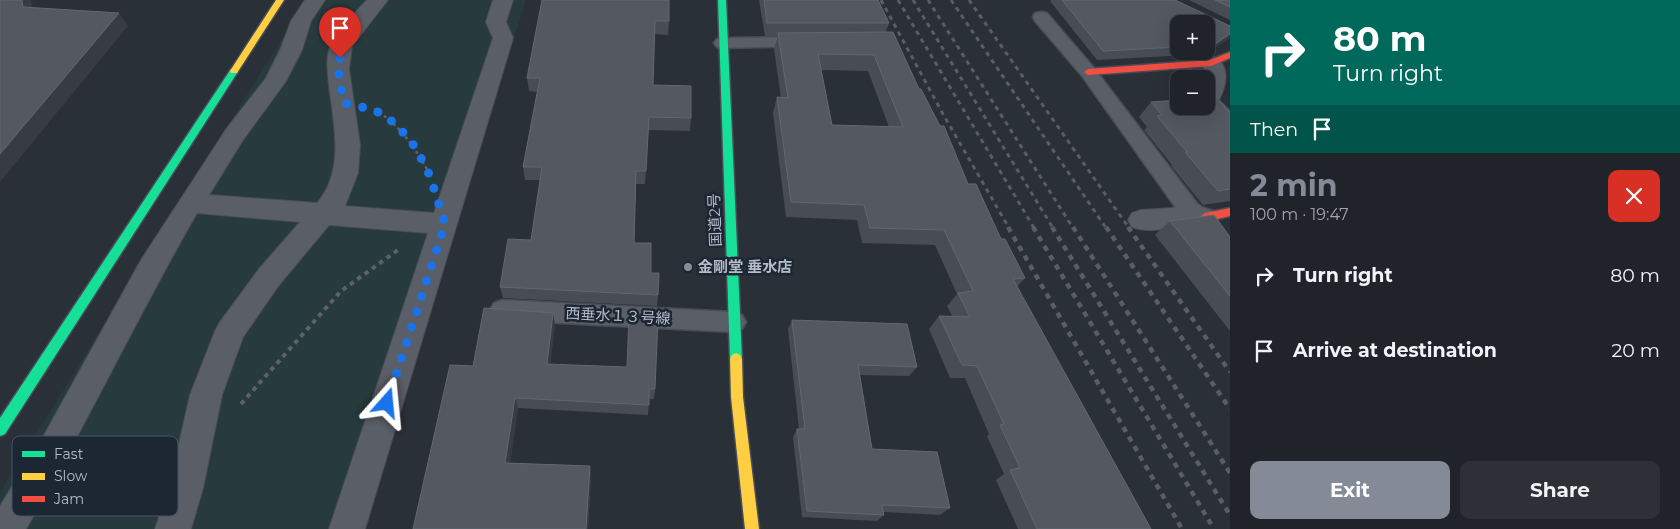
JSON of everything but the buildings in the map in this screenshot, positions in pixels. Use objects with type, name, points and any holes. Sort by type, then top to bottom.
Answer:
[{"type":"main road","points":[[0,430],[280,0]]},
{"type":"main road","name":"国道2号","points":[[722,0],[737,397],[752,529]]},
{"type":"main road","points":[[1088,72],[1221,59]]},
{"type":"main road","points":[[1198,215],[1230,212]]},
{"type":"main road","points":[[1198,215],[1230,249]]},
{"type":"street","points":[[61,436],[147,276],[190,203],[235,134],[275,81],[291,50],[301,21],[315,0]]},
{"type":"street","points":[[178,513],[186,488],[206,395],[230,330],[269,277],[335,200],[346,174],[348,145],[344,103],[338,69],[341,46],[359,21],[378,0]]},
{"type":"street","points":[[347,529],[504,38],[496,22],[503,0]]},
{"type":"street","points":[[1221,59],[1218,70],[1219,77],[1207,101],[1230,126]]},
{"type":"street","points":[[190,203],[445,224]]},
{"type":"street","points":[[1141,220],[1198,215]]},
{"type":"street","points":[[6,529],[14,516]]},
{"type":"street","points":[[173,529],[177,516]]},
{"type":"lane","points":[[1041,17],[1088,72],[1198,215]]},
{"type":"lane","points":[[724,43],[822,42]]},
{"type":"lane","name":"西垂水１３号線","points":[[502,310],[734,322]]},
{"type":"path","points":[[344,103],[375,110],[396,124],[416,148],[430,176],[445,224]]},
{"type":"path","points":[[241,405],[341,291],[400,249]]},
{"type":"green space","points":[[306,0],[526,0],[361,529],[0,529],[0,492],[12,473],[12,516],[178,516],[178,436],[35,436]]},
{"type":"railway","points":[[881,0],[943,114],[1009,228]]},
{"type":"railway","points":[[898,0],[1034,228]]},
{"type":"railway","points":[[913,0],[1053,228]]},
{"type":"railway","points":[[928,0],[1073,228]]},
{"type":"railway","points":[[951,0],[1106,228]]},
{"type":"railway","points":[[969,0],[1129,228]]},
{"type":"railway","points":[[1008,227],[1182,529]]},
{"type":"railway","points":[[1033,227],[1214,529]]},
{"type":"railway","points":[[1052,227],[1230,515]]},
{"type":"railway","points":[[1073,227],[1230,473]]},
{"type":"railway","points":[[1106,227],[1230,409]]},
{"type":"railway","points":[[1128,227],[1230,372]]},
{"type":"traffic: fast","points":[[722,0],[736,359]]},
{"type":"traffic: fast","points":[[0,430],[234,71]]},
{"type":"traffic: slow","points":[[234,71],[280,0]]},
{"type":"traffic: slow","points":[[736,359],[737,397],[752,529]]},
{"type":"traffic: jam","points":[[1088,72],[1211,63],[1230,55]]},
{"type":"traffic: jam","points":[[1230,212],[1205,217],[1230,249]]},
{"type":"place","name":"金剛堂 垂水店","points":[[688,267]]},
{"type":"route","points":[[340,58],[338,69],[344,103],[375,110],[396,124],[416,148],[430,176],[445,224],[387,403]]}]
